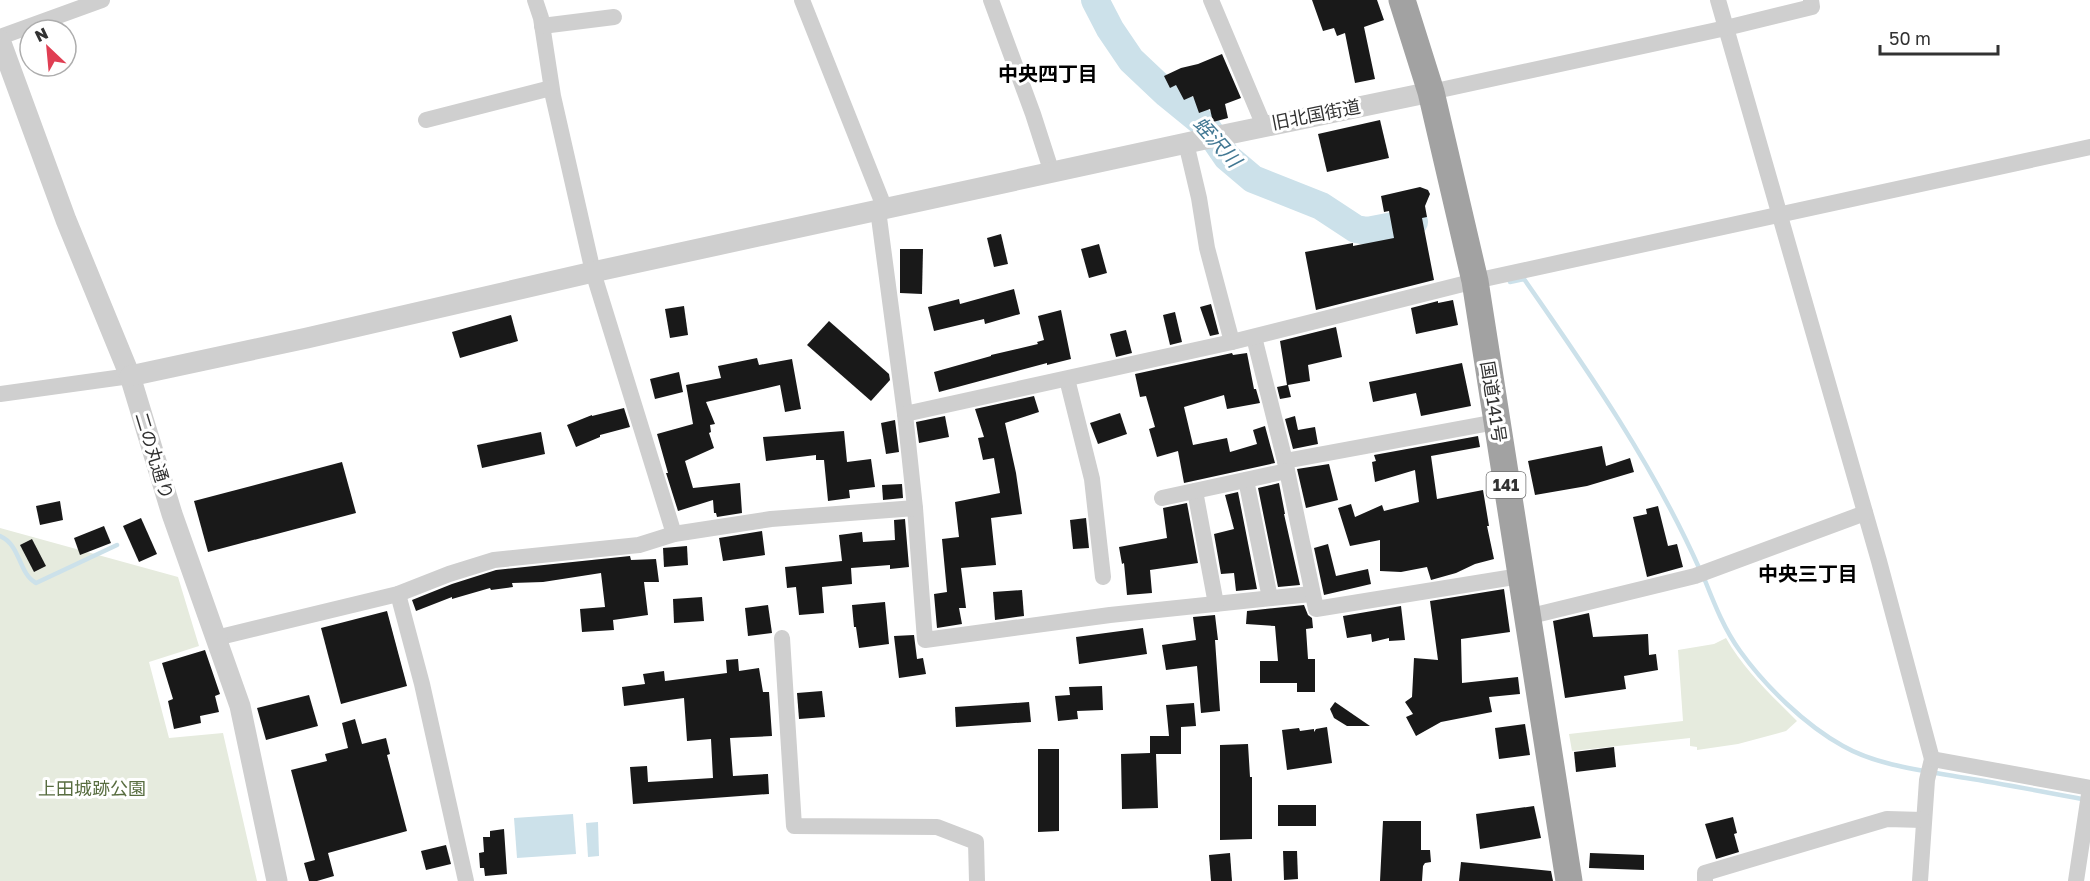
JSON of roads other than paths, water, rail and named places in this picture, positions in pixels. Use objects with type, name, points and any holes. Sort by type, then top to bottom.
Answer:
[{"type":"highway","name":"国道141号","points":[[1402,0],[1431,92],[1484,280],[1496,422],[1569,881]]},
{"type":"street","points":[[0,39],[102,0]]},
{"type":"street","points":[[535,0],[542,26],[551,88],[593,272],[675,534]]},
{"type":"street","points":[[802,0],[881,210],[915,508],[925,640],[1110,615],[1270,598],[1313,601],[1520,576]]},
{"type":"street","points":[[991,0],[1052,173]]},
{"type":"street","name":"旧北国街道","points":[[1211,0],[1264,126],[1431,92]]},
{"type":"street","points":[[1718,0],[1781,214],[1932,760],[1923,823],[1920,881]]},
{"type":"street","points":[[1431,92],[1726,28],[1812,7],[1811,0]]},
{"type":"street","points":[[542,26],[614,17]]},
{"type":"street","name":"二の丸通り","points":[[0,39],[66,220],[130,376],[171,514],[240,706],[277,881]]},
{"type":"street","points":[[426,120],[551,88]]},
{"type":"street","points":[[0,394],[130,376],[308,338],[593,272],[1264,126]]},
{"type":"street","points":[[1202,139],[1199,198],[1207,248],[1232,342]]},
{"type":"street","points":[[905,414],[1254,337],[1484,280],[2090,147]]},
{"type":"street","points":[[1254,337],[1286,466],[1313,601]]},
{"type":"street","points":[[1068,379],[1092,479],[1103,577]]},
{"type":"street","points":[[1162,498],[1246,480],[1286,466],[1496,422]]},
{"type":"street","points":[[1246,480],[1270,598]]},
{"type":"street","points":[[1195,491],[1216,604]]},
{"type":"street","points":[[216,638],[398,594],[494,560],[639,545],[675,534],[771,519],[915,508]]},
{"type":"street","points":[[1527,617],[1703,573],[1865,513]]},
{"type":"street","points":[[398,594],[422,684],[466,881]]},
{"type":"street","points":[[782,638],[794,826],[937,827],[976,842],[977,881]]},
{"type":"street","points":[[1932,760],[2090,788],[2081,870]]},
{"type":"street","points":[[1705,881],[1705,873],[1887,819],[1923,823]]},
{"type":"water","points":[[573,814],[576,854],[517,858],[514,818]]},
{"type":"water","points":[[598,822],[599,856],[588,857],[586,823]]},
{"type":"waterway","name":"蛭沢川","points":[[1095,0],[1110,29],[1131,60],[1205,125],[1227,157],[1253,179],[1321,206],[1356,229],[1367,231],[1414,222]]},
{"type":"waterway","points":[[1510,282],[1524,279],[1596,385],[1662,494],[1700,570]]},
{"type":"waterway","points":[[0,536],[12,546],[26,573],[36,583],[117,545]]},
{"type":"waterway","points":[[1704,578],[1724,625],[1750,664],[1800,716],[1843,746],[1871,758],[1903,767],[2082,799]]},
{"type":"district","name":"中央四丁目","points":[[1048,74]]},
{"type":"district","name":"中央三丁目","points":[[1808,574]]},
{"type":"park label","name":"上田城跡公園","points":[[92,789]]}]
